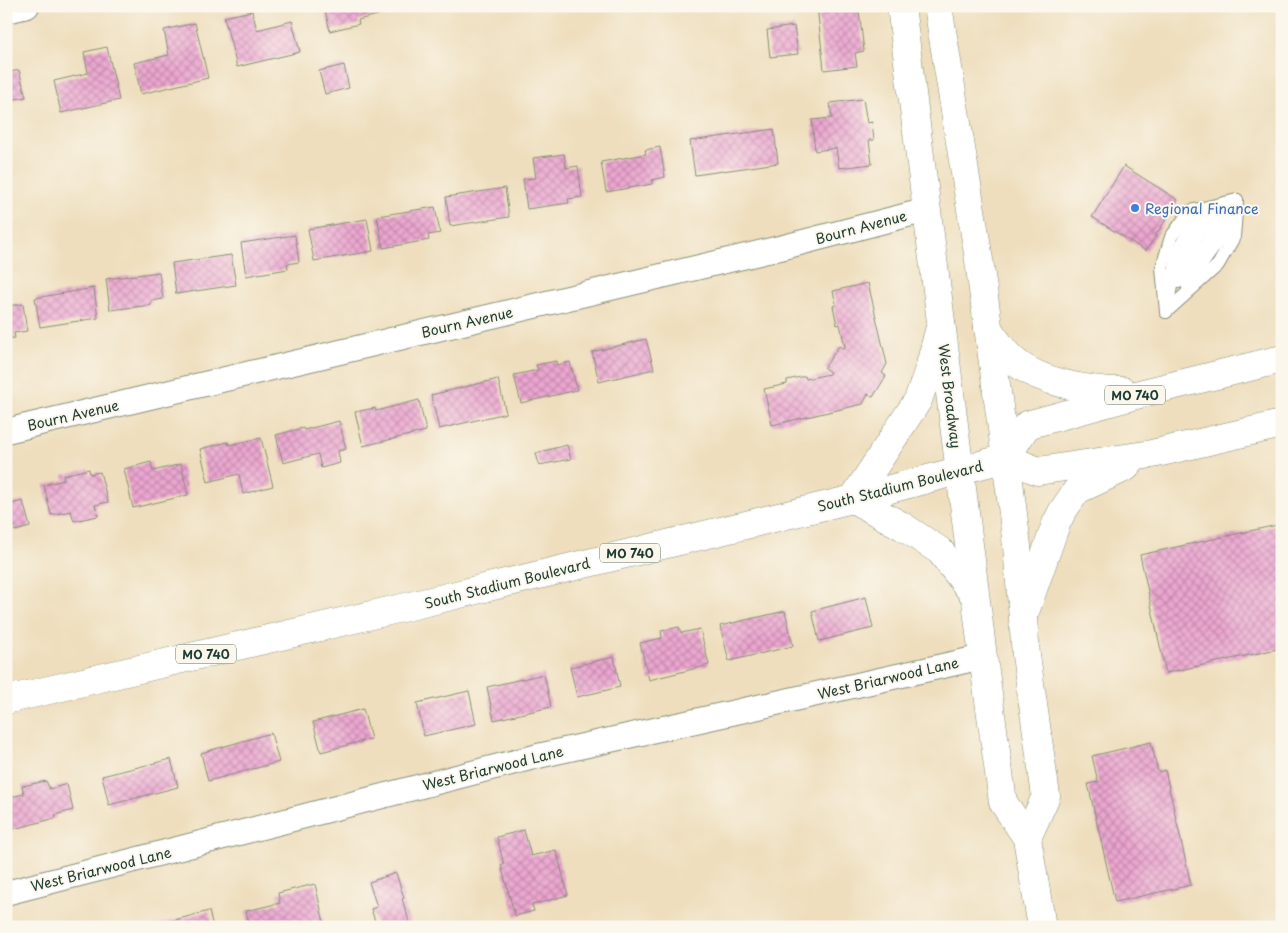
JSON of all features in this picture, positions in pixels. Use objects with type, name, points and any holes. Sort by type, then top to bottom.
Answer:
[{"type":"main road","name":"West Broadway","points":[[901,6],[982,657],[1003,802],[1027,838],[1042,927]]},
{"type":"main road","points":[[938,6],[978,253],[1017,546],[1026,656],[1046,796],[1027,838]]},
{"type":"main road","points":[[941,323],[929,369],[918,400],[853,499],[902,526],[940,551],[975,597]]},
{"type":"main road","points":[[988,329],[1012,360],[1038,375],[1100,391],[1146,392]]},
{"type":"main road","name":"MO 740","points":[[1006,458],[1027,425],[1146,392],[1282,359]]},
{"type":"main road","points":[[1006,458],[1038,471],[1152,454],[1282,424]]},
{"type":"main road","points":[[1023,620],[1056,524],[1077,490],[1152,454]]},
{"type":"main road","name":"South Stadium Boulevard","points":[[6,700],[416,605],[853,499],[960,472],[1006,458]]},
{"type":"street","points":[[6,11],[28,6]]},
{"type":"street","name":"Bourn Avenue","points":[[6,431],[784,247],[927,210]]},
{"type":"street","name":"West Briarwood Lane","points":[[6,893],[538,756],[982,657]]},
{"type":"lane","points":[[1166,312],[1162,267],[1172,237],[1190,211],[1237,200]]},
{"type":"lane","points":[[1166,312],[1192,247],[1209,218],[1237,200]]},
{"type":"lane","points":[[1166,312],[1207,259],[1225,232],[1237,200]]},
{"type":"building","points":[[324,6],[383,6],[385,13],[358,20],[359,24],[330,31]]},
{"type":"building","points":[[817,6],[852,6],[853,11],[859,11],[864,51],[855,53],[857,66],[824,70]]},
{"type":"building","points":[[252,11],[257,30],[292,21],[300,52],[237,67],[224,17]]},
{"type":"building","points":[[195,23],[208,78],[141,94],[134,63],[169,55],[164,30]]},
{"type":"building","points":[[794,26],[798,54],[770,57],[767,30]]},
{"type":"building","points":[[107,47],[119,100],[61,113],[54,81],[88,73],[84,52]]},
{"type":"building","points":[[344,65],[349,88],[325,94],[319,71]]},
{"type":"building","points":[[19,70],[26,97],[6,101],[6,73]]},
{"type":"building","points":[[863,99],[867,123],[872,122],[874,140],[869,140],[872,164],[839,168],[836,148],[815,151],[812,120],[832,118],[830,103]]},
{"type":"building","points":[[774,129],[778,163],[695,175],[690,141]]},
{"type":"building","points":[[660,147],[665,177],[652,180],[652,184],[606,192],[601,162],[646,154],[645,150]]},
{"type":"building","points":[[564,154],[566,168],[578,166],[582,197],[568,199],[569,203],[527,209],[523,179],[536,178],[533,158]]},
{"type":"building","points":[[1124,166],[1178,200],[1146,251],[1092,217]]},
{"type":"building","points":[[505,188],[509,217],[450,226],[446,197]]},
{"type":"building","points":[[435,207],[440,233],[428,235],[429,240],[383,248],[377,216]]},
{"type":"building","points":[[367,219],[373,251],[314,261],[308,229]]},
{"type":"building","points":[[295,235],[299,262],[287,264],[288,269],[246,276],[241,243]]},
{"type":"building","points":[[231,255],[236,285],[176,294],[172,263]]},
{"type":"building","points":[[159,272],[163,299],[151,301],[151,305],[110,310],[106,279]]},
{"type":"building","points":[[868,283],[887,364],[882,373],[886,376],[873,397],[868,394],[863,404],[772,425],[764,389],[787,384],[787,380],[805,376],[806,379],[829,374],[830,372],[824,368],[839,346],[844,349],[845,347],[840,324],[837,325],[833,306],[836,305],[833,291]]},
{"type":"building","points":[[94,288],[98,318],[40,327],[35,298]]},
{"type":"building","points":[[23,304],[27,331],[14,333],[15,338],[6,339],[6,306]]},
{"type":"building","points":[[646,339],[654,369],[599,382],[592,352]]},
{"type":"building","points":[[556,361],[557,365],[570,362],[577,390],[521,403],[514,375],[538,370],[536,365]]},
{"type":"building","points":[[498,379],[506,413],[439,429],[431,395]]},
{"type":"building","points":[[419,400],[426,431],[363,446],[355,412],[375,408],[376,411]]},
{"type":"building","points":[[339,421],[346,449],[338,451],[340,463],[321,468],[318,454],[283,463],[276,435]]},
{"type":"building","points":[[261,438],[273,486],[243,494],[239,474],[208,482],[200,449],[228,442],[229,445]]},
{"type":"building","points":[[567,445],[571,459],[539,465],[536,453]]},
{"type":"building","points":[[151,462],[153,471],[181,464],[188,495],[133,508],[124,469]]},
{"type":"building","points":[[89,469],[90,474],[100,472],[108,502],[95,505],[98,516],[74,521],[71,511],[51,515],[44,485],[64,480],[63,475]]},
{"type":"building","points":[[9,495],[11,504],[23,501],[30,527],[15,531],[14,526],[6,528],[6,496]]},
{"type":"building","points":[[1282,524],[1282,648],[1166,673],[1140,555]]},
{"type":"building","points":[[866,597],[873,628],[819,641],[812,611]]},
{"type":"building","points":[[785,611],[793,646],[729,661],[720,626]]},
{"type":"building","points":[[679,627],[681,633],[700,629],[709,665],[649,680],[640,643],[662,638],[661,631]]},
{"type":"building","points":[[614,657],[620,687],[577,697],[570,667]]},
{"type":"building","points":[[544,674],[551,707],[494,720],[487,687]]},
{"type":"building","points":[[469,691],[476,724],[424,736],[417,703]]},
{"type":"building","points":[[363,709],[371,739],[321,752],[313,722]]},
{"type":"building","points":[[271,733],[279,762],[208,781],[201,753]]},
{"type":"building","points":[[1151,742],[1158,772],[1165,770],[1191,885],[1115,902],[1088,784],[1098,782],[1092,756]]},
{"type":"building","points":[[171,759],[178,787],[109,805],[102,776]]},
{"type":"building","points":[[46,781],[50,789],[67,784],[73,810],[55,815],[56,818],[6,831],[6,798],[24,794],[22,786]]},
{"type":"building","points":[[524,830],[531,856],[556,850],[568,895],[532,905],[534,911],[515,916],[501,865],[504,865],[497,837]]},
{"type":"building","points":[[396,873],[411,927],[377,927],[371,909],[377,907],[369,882]]},
{"type":"building","points":[[315,884],[325,927],[250,927],[246,911],[280,903],[278,893]]},
{"type":"building","points":[[209,911],[213,927],[157,927],[156,925]]},
{"type":"place","name":"Regional Finance","points":[[1135,208]]}]
